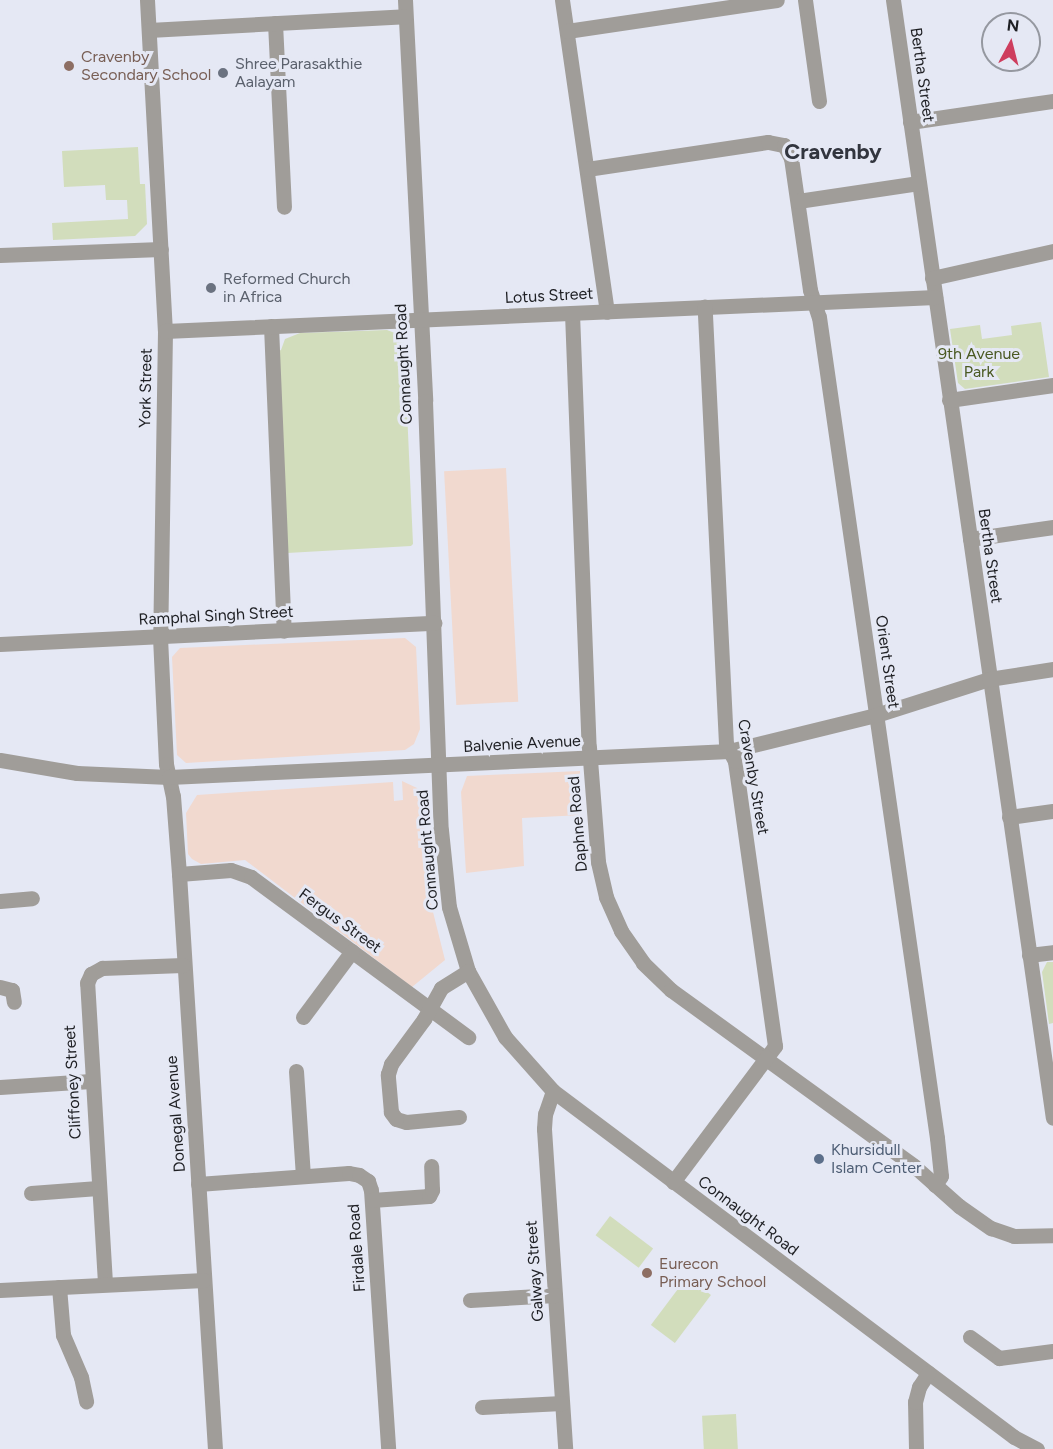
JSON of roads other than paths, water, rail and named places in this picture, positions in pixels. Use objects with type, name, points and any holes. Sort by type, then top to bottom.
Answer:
[{"type":"street","name":"York Street","points":[[147,0],[165,331],[160,637],[168,777]]},
{"type":"street","name":"Connaught Road","points":[[405,0],[434,623],[441,830],[449,907],[468,971],[505,1037],[553,1091],[1014,1437],[1037,1449]]},
{"type":"street","points":[[562,0],[608,312]]},
{"type":"street","points":[[567,30],[777,0]]},
{"type":"street","points":[[805,0],[819,101]]},
{"type":"street","name":"Bertha Street","points":[[892,0],[1053,1118]]},
{"type":"street","points":[[149,30],[405,16]]},
{"type":"street","points":[[275,23],[284,207]]},
{"type":"street","points":[[910,122],[1053,101]]},
{"type":"street","name":"Orient Street","points":[[587,169],[768,142],[784,145],[791,158],[809,282],[819,317],[937,1137],[941,1176],[935,1185]]},
{"type":"street","points":[[798,201],[919,183]]},
{"type":"street","points":[[0,255],[161,249]]},
{"type":"street","points":[[932,278],[1053,251]]},
{"type":"street","name":"Lotus Street","points":[[165,331],[935,297]]},
{"type":"street","name":"Cravenby Street","points":[[673,1182],[775,1046],[735,761],[726,744],[705,307]]},
{"type":"street","name":"Daphne Road","points":[[572,313],[590,758],[601,880],[621,931],[643,963],[670,990],[914,1166],[959,1206],[991,1228],[1014,1236],[1053,1235]]},
{"type":"street","points":[[271,326],[284,631]]},
{"type":"street","points":[[949,400],[1053,385]]},
{"type":"street","points":[[970,539],[1053,527]]},
{"type":"street","name":"Ramphal Singh Street","points":[[0,644],[434,623]]},
{"type":"street","name":"Balvenie Avenue","points":[[0,760],[48,770],[117,777],[168,777],[729,752],[876,715],[989,679],[1053,669]]},
{"type":"street","name":"Balvenie Avenue","points":[[0,770],[23,772],[48,770]]},
{"type":"street","name":"Donegal Avenue","points":[[168,777],[173,796],[179,874],[215,1449]]},
{"type":"street","points":[[1009,817],[1053,811]]},
{"type":"street","name":"Fergus Street","points":[[179,874],[231,870],[243,873],[468,1037]]},
{"type":"street","points":[[0,901],[33,898]]},
{"type":"street","points":[[303,1017],[352,951]]},
{"type":"street","points":[[1029,955],[1053,952]]},
{"type":"street","name":"Cliffoney Street","points":[[105,1283],[86,990],[91,974],[110,967],[183,965]]},
{"type":"street","points":[[459,1117],[400,1121],[391,1113],[389,1069],[441,988],[468,971]]},
{"type":"street","points":[[0,987],[12,990],[14,1002]]},
{"type":"street","points":[[296,1071],[303,1176]]},
{"type":"street","points":[[0,1087],[91,1081]]},
{"type":"street","name":"Galway Street","points":[[553,1091],[545,1114],[544,1128],[565,1449]]},
{"type":"street","points":[[372,1200],[429,1196],[432,1190],[431,1166]]},
{"type":"street","name":"Firdale Road","points":[[198,1184],[303,1176],[359,1175],[370,1185],[387,1449]]},
{"type":"street","points":[[31,1193],[98,1188]]},
{"type":"street","points":[[0,1290],[105,1283],[204,1280]]},
{"type":"street","points":[[59,1287],[63,1335],[78,1368],[86,1401]]},
{"type":"street","points":[[470,1300],[555,1295]]},
{"type":"street","points":[[970,1337],[999,1358],[1053,1351]]},
{"type":"street","points":[[916,1449],[915,1402],[919,1387],[928,1373]]},
{"type":"street","points":[[482,1407],[562,1403]]},
{"type":"street","name":"Connaught Road","points":[[1014,1437],[1025,1449]]},
{"type":"place","name":"Cravenby Secondary School","points":[[69,66]]},
{"type":"place","name":"Shree Parasakthie Aalayam","points":[[223,73]]},
{"type":"place","name":"Reformed Church in Africa","points":[[211,288]]},
{"type":"place","name":"Khursidull Islam Center","points":[[819,1159]]},
{"type":"place","name":"Eurecon Primary School","points":[[647,1273]]},
{"type":"district","name":"Cravenby","points":[[833,152]]},
{"type":"park label","name":"9th Avenue Park","points":[[979,363]]}]
